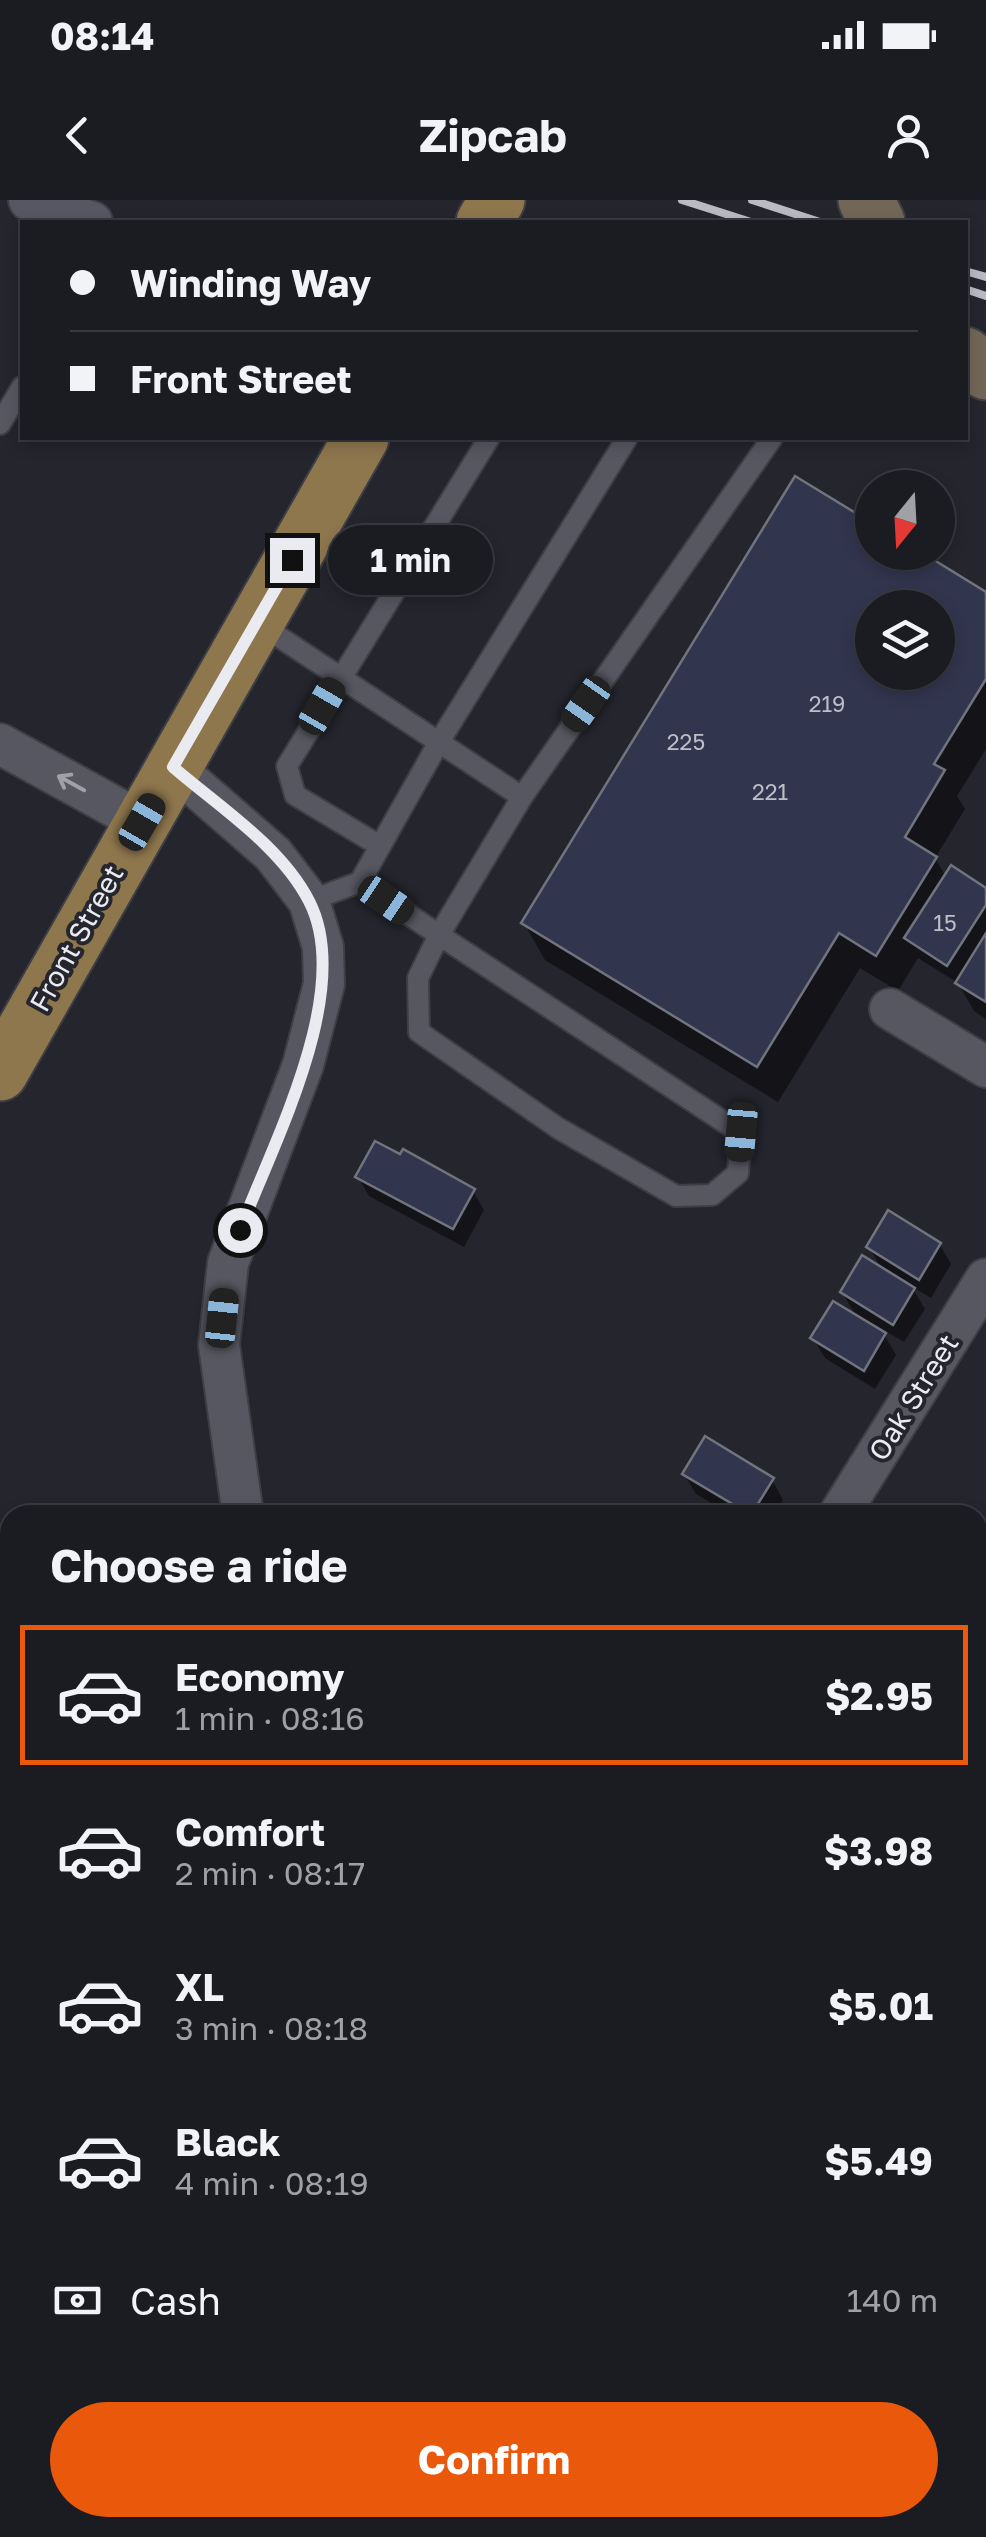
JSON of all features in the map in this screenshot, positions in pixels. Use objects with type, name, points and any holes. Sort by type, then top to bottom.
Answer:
[{"type":"main road","name":"Front Street","points":[[0,1073],[361,440]]},
{"type":"street","points":[[29,200],[86,220]]},
{"type":"street","points":[[0,744],[142,822]]},
{"type":"street","points":[[173,767],[273,854],[309,901],[324,947],[324,984],[303,1065],[228,1263],[219,1345],[242,1505]]},
{"type":"street","points":[[890,1010],[986,1068]]},
{"type":"street","name":"Oak Street","points":[[845,1505],[986,1278]]},
{"type":"lane","points":[[0,424],[20,390]]},
{"type":"lane","points":[[380,846],[294,795],[287,766],[488,440]]},
{"type":"lane","points":[[309,901],[360,882],[439,742],[626,440]]},
{"type":"lane","points":[[360,882],[439,935],[741,1132],[738,1173],[712,1195],[676,1196],[558,1128],[419,1032],[418,978],[439,935],[522,797],[771,440]]},
{"type":"lane","points":[[256,622],[522,797]]},
{"type":"building","points":[[795,476],[855,513],[855,570],[950,570],[986,592],[986,679],[934,764],[945,770],[905,837],[937,857],[876,956],[839,933],[757,1067],[521,923]]},
{"type":"building","points":[[951,865],[986,888],[986,905],[947,966],[904,938]]},
{"type":"building","points":[[986,933],[986,1002],[955,983]]},
{"type":"building","points":[[375,1141],[400,1154],[403,1149],[475,1189],[453,1229],[355,1177]]},
{"type":"building","points":[[888,1210],[941,1243],[919,1280],[866,1247]]},
{"type":"building","points":[[862,1255],[915,1288],[893,1325],[840,1292]]},
{"type":"building","points":[[833,1301],[886,1333],[864,1371],[810,1338]]},
{"type":"building","points":[[705,1436],[774,1478],[757,1505],[734,1505],[682,1474]]},
{"type":"railway","points":[[682,200],[745,220]]},
{"type":"railway","points":[[752,200],[814,220]]},
{"type":"railway","points":[[968,272],[986,277]]},
{"type":"railway","points":[[968,290],[986,296]]},
{"type":"route","points":[[240,1230],[303,1065],[324,984],[324,947],[309,901],[273,854],[173,767],[292,560]]}]
